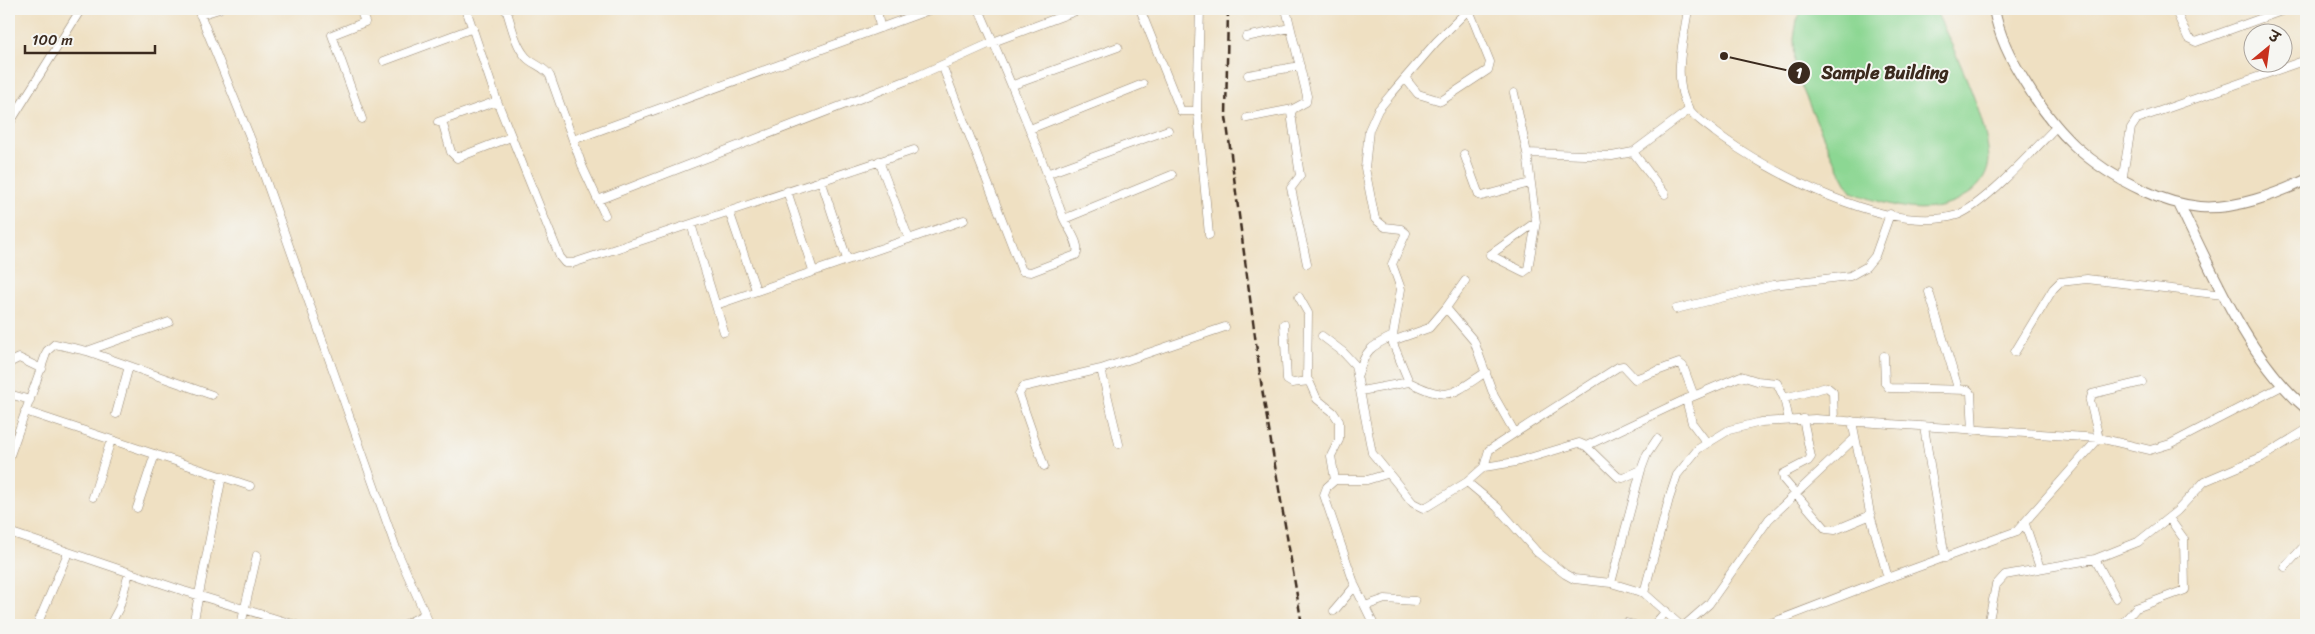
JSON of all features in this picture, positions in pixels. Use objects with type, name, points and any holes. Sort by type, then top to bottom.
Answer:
[{"type":"street","points":[[9,124],[80,9]]},
{"type":"street","points":[[218,9],[199,12],[254,147],[397,552],[430,625]]},
{"type":"street","points":[[360,9],[365,22],[332,35],[362,118]]},
{"type":"street","points":[[466,9],[497,102],[560,256],[565,263],[572,263],[631,245],[787,191],[914,150]]},
{"type":"street","points":[[506,9],[520,50],[528,59],[547,71],[550,76],[573,140],[605,215]]},
{"type":"street","points":[[877,9],[880,28]]},
{"type":"street","points":[[573,140],[932,9]]},
{"type":"street","points":[[942,65],[1022,271],[1031,272],[1076,255],[1078,247],[1064,219],[1049,173],[979,9]]},
{"type":"street","points":[[598,200],[942,65],[993,42],[1081,9]]},
{"type":"street","points":[[1140,9],[1181,111],[1197,112]]},
{"type":"street","points":[[1200,9],[1197,112],[1209,235]]},
{"type":"street","points":[[1247,118],[1293,109],[1304,104],[1307,100],[1286,9]]},
{"type":"street","points":[[1405,78],[1418,94],[1441,101],[1488,70],[1490,62],[1469,9],[1405,78],[1372,120],[1364,155],[1366,180],[1375,219],[1384,228],[1401,229],[1406,233],[1392,264],[1401,289],[1393,339],[1409,382]]},
{"type":"street","points":[[1688,9],[1680,82],[1689,110],[1726,140],[1794,180],[1848,202],[1890,214],[1940,218],[1969,209],[2056,128]]},
{"type":"street","points":[[1994,9],[2001,37],[2011,59],[2056,128],[2089,159],[2122,181],[2179,204],[2203,208],[2254,200],[2306,180]]},
{"type":"street","points":[[2175,9],[2188,38],[2196,42],[2287,9]]},
{"type":"street","points":[[384,61],[473,28]]},
{"type":"street","points":[[1246,37],[1290,28]]},
{"type":"street","points":[[1013,85],[1118,47]]},
{"type":"street","points":[[2122,181],[2131,128],[2137,119],[2306,60]]},
{"type":"street","points":[[1248,75],[1300,66]]},
{"type":"street","points":[[1030,129],[1143,84]]},
{"type":"street","points":[[1514,93],[1527,153],[1536,222],[1526,272],[1490,255],[1491,252],[1536,222]]},
{"type":"street","points":[[497,102],[440,122],[451,152],[457,158],[512,137]]},
{"type":"street","points":[[1293,109],[1291,113],[1300,176],[1291,188],[1307,264]]},
{"type":"street","points":[[1527,153],[1612,156],[1633,152],[1689,110]]},
{"type":"street","points":[[1049,173],[1168,130]]},
{"type":"street","points":[[1633,152],[1665,194]]},
{"type":"street","points":[[1464,154],[1476,188],[1482,196],[1530,182]]},
{"type":"street","points":[[879,161],[909,239]]},
{"type":"street","points":[[1064,219],[1172,175]]},
{"type":"street","points":[[821,180],[847,259]]},
{"type":"street","points":[[787,191],[813,270]]},
{"type":"street","points":[[2179,204],[2223,295],[2282,386],[2306,408]]},
{"type":"street","points":[[729,211],[756,290]]},
{"type":"street","points":[[1676,309],[1773,285],[1850,276],[1866,267],[1875,256],[1890,214]]},
{"type":"street","points":[[716,305],[813,270],[964,220]]},
{"type":"street","points":[[691,224],[724,332]]},
{"type":"street","points":[[2015,352],[2053,288],[2060,282],[2087,279],[2223,295]]},
{"type":"street","points":[[1358,374],[1370,348],[1429,328],[1437,321],[1465,281]]},
{"type":"street","points":[[1929,292],[1958,388]]},
{"type":"street","points":[[1299,297],[1308,313],[1307,380],[1317,399],[1333,412],[1339,421],[1339,440],[1331,456],[1335,480]]},
{"type":"street","points":[[1446,308],[1474,341],[1494,396],[1515,433]]},
{"type":"street","points":[[87,351],[169,322]]},
{"type":"street","points":[[1284,324],[1287,380],[1292,383],[1307,380]]},
{"type":"street","points":[[1044,466],[1019,391],[1023,387],[1101,369],[1225,327]]},
{"type":"street","points":[[1322,336],[1350,358],[1358,374],[1372,453],[1413,504],[1423,508],[1467,482],[1484,466],[1489,450],[1621,366],[1635,379],[1674,364],[1681,364],[1690,398],[1692,422],[1707,443]]},
{"type":"street","points":[[9,458],[12,441],[30,400],[47,351],[55,344],[87,351],[212,395]]},
{"type":"street","points":[[1884,356],[1885,383],[1889,388],[1958,388],[1968,390],[1971,393],[1973,431]]},
{"type":"street","points":[[9,363],[19,358],[42,369]]},
{"type":"street","points":[[116,414],[129,366]]},
{"type":"street","points":[[1101,369],[1119,444]]},
{"type":"street","points":[[1361,391],[1409,382],[1430,392],[1445,395],[1459,390],[1486,372]]},
{"type":"street","points":[[1586,446],[1741,376],[1757,381],[1776,383],[1784,398],[1789,420]]},
{"type":"street","points":[[2099,438],[2090,397],[2096,392],[2142,382]]},
{"type":"street","points":[[1644,593],[1673,486],[1684,465],[1707,443],[1740,427],[1789,420],[1834,420],[1973,431],[2099,438],[2144,450],[2160,448],[2282,386]]},
{"type":"street","points":[[1784,398],[1830,388],[1833,392],[1834,420]]},
{"type":"street","points":[[9,394],[30,400]]},
{"type":"street","points":[[25,411],[250,486]]},
{"type":"street","points":[[1803,419],[1812,457],[1786,472],[1782,477],[1795,496],[1822,527],[1830,530],[1871,515]]},
{"type":"street","points":[[1852,422],[1871,515],[1888,578]]},
{"type":"street","points":[[1924,427],[1944,558]]},
{"type":"street","points":[[1988,625],[1994,589],[2001,577],[2011,573],[2095,559],[2133,544],[2169,518],[2205,482],[2262,457],[2306,430]]},
{"type":"street","points":[[1685,625],[1709,604],[1760,528],[1855,438]]},
{"type":"street","points":[[1766,625],[1888,578],[2008,536],[2025,524],[2099,438]]},
{"type":"street","points":[[92,497],[111,440]]},
{"type":"street","points":[[1611,583],[1641,470],[1647,454],[1657,440]]},
{"type":"street","points":[[1484,466],[1516,462],[1575,443],[1586,446],[1618,477],[1623,478],[1641,470]]},
{"type":"street","points":[[137,508],[155,454]]},
{"type":"street","points":[[1374,625],[1355,586],[1324,495],[1327,487],[1335,480],[1367,480],[1387,474]]},
{"type":"street","points":[[193,625],[222,476]]},
{"type":"street","points":[[1467,482],[1497,507],[1537,552],[1557,569],[1574,579],[1611,583],[1644,593],[1680,625]]},
{"type":"street","points":[[2122,625],[2136,608],[2185,590],[2184,539],[2169,518]]},
{"type":"street","points":[[2025,524],[2040,568]]},
{"type":"street","points":[[9,532],[129,573],[296,625]]},
{"type":"street","points":[[2285,567],[2306,544]]},
{"type":"street","points":[[37,625],[68,553]]},
{"type":"street","points":[[241,625],[257,554]]},
{"type":"street","points":[[2095,559],[2116,598]]},
{"type":"street","points":[[110,625],[119,608],[129,573]]},
{"type":"street","points":[[1334,611],[1355,586]]},
{"type":"street","points":[[1364,606],[1385,599],[1415,601]]},
{"type":"street","points":[[1654,625],[1666,611]]},
{"type":"street","points":[[404,625],[426,614]]},
{"type":"street","points":[[264,625],[265,615]]},
{"type":"street","points":[[1625,623],[1634,625]]},
{"type":"green space","points":[[1803,9],[1935,9],[1976,102],[1987,141],[1988,169],[1984,178],[1974,190],[1956,202],[1926,209],[1896,206],[1851,192],[1831,154],[1795,72],[1794,38],[1797,20]]},
{"type":"railway","points":[[1228,9],[1226,117],[1262,389],[1302,625]]},
{"type":"place","name":"Sample Building","points":[[1724,56]]}]
